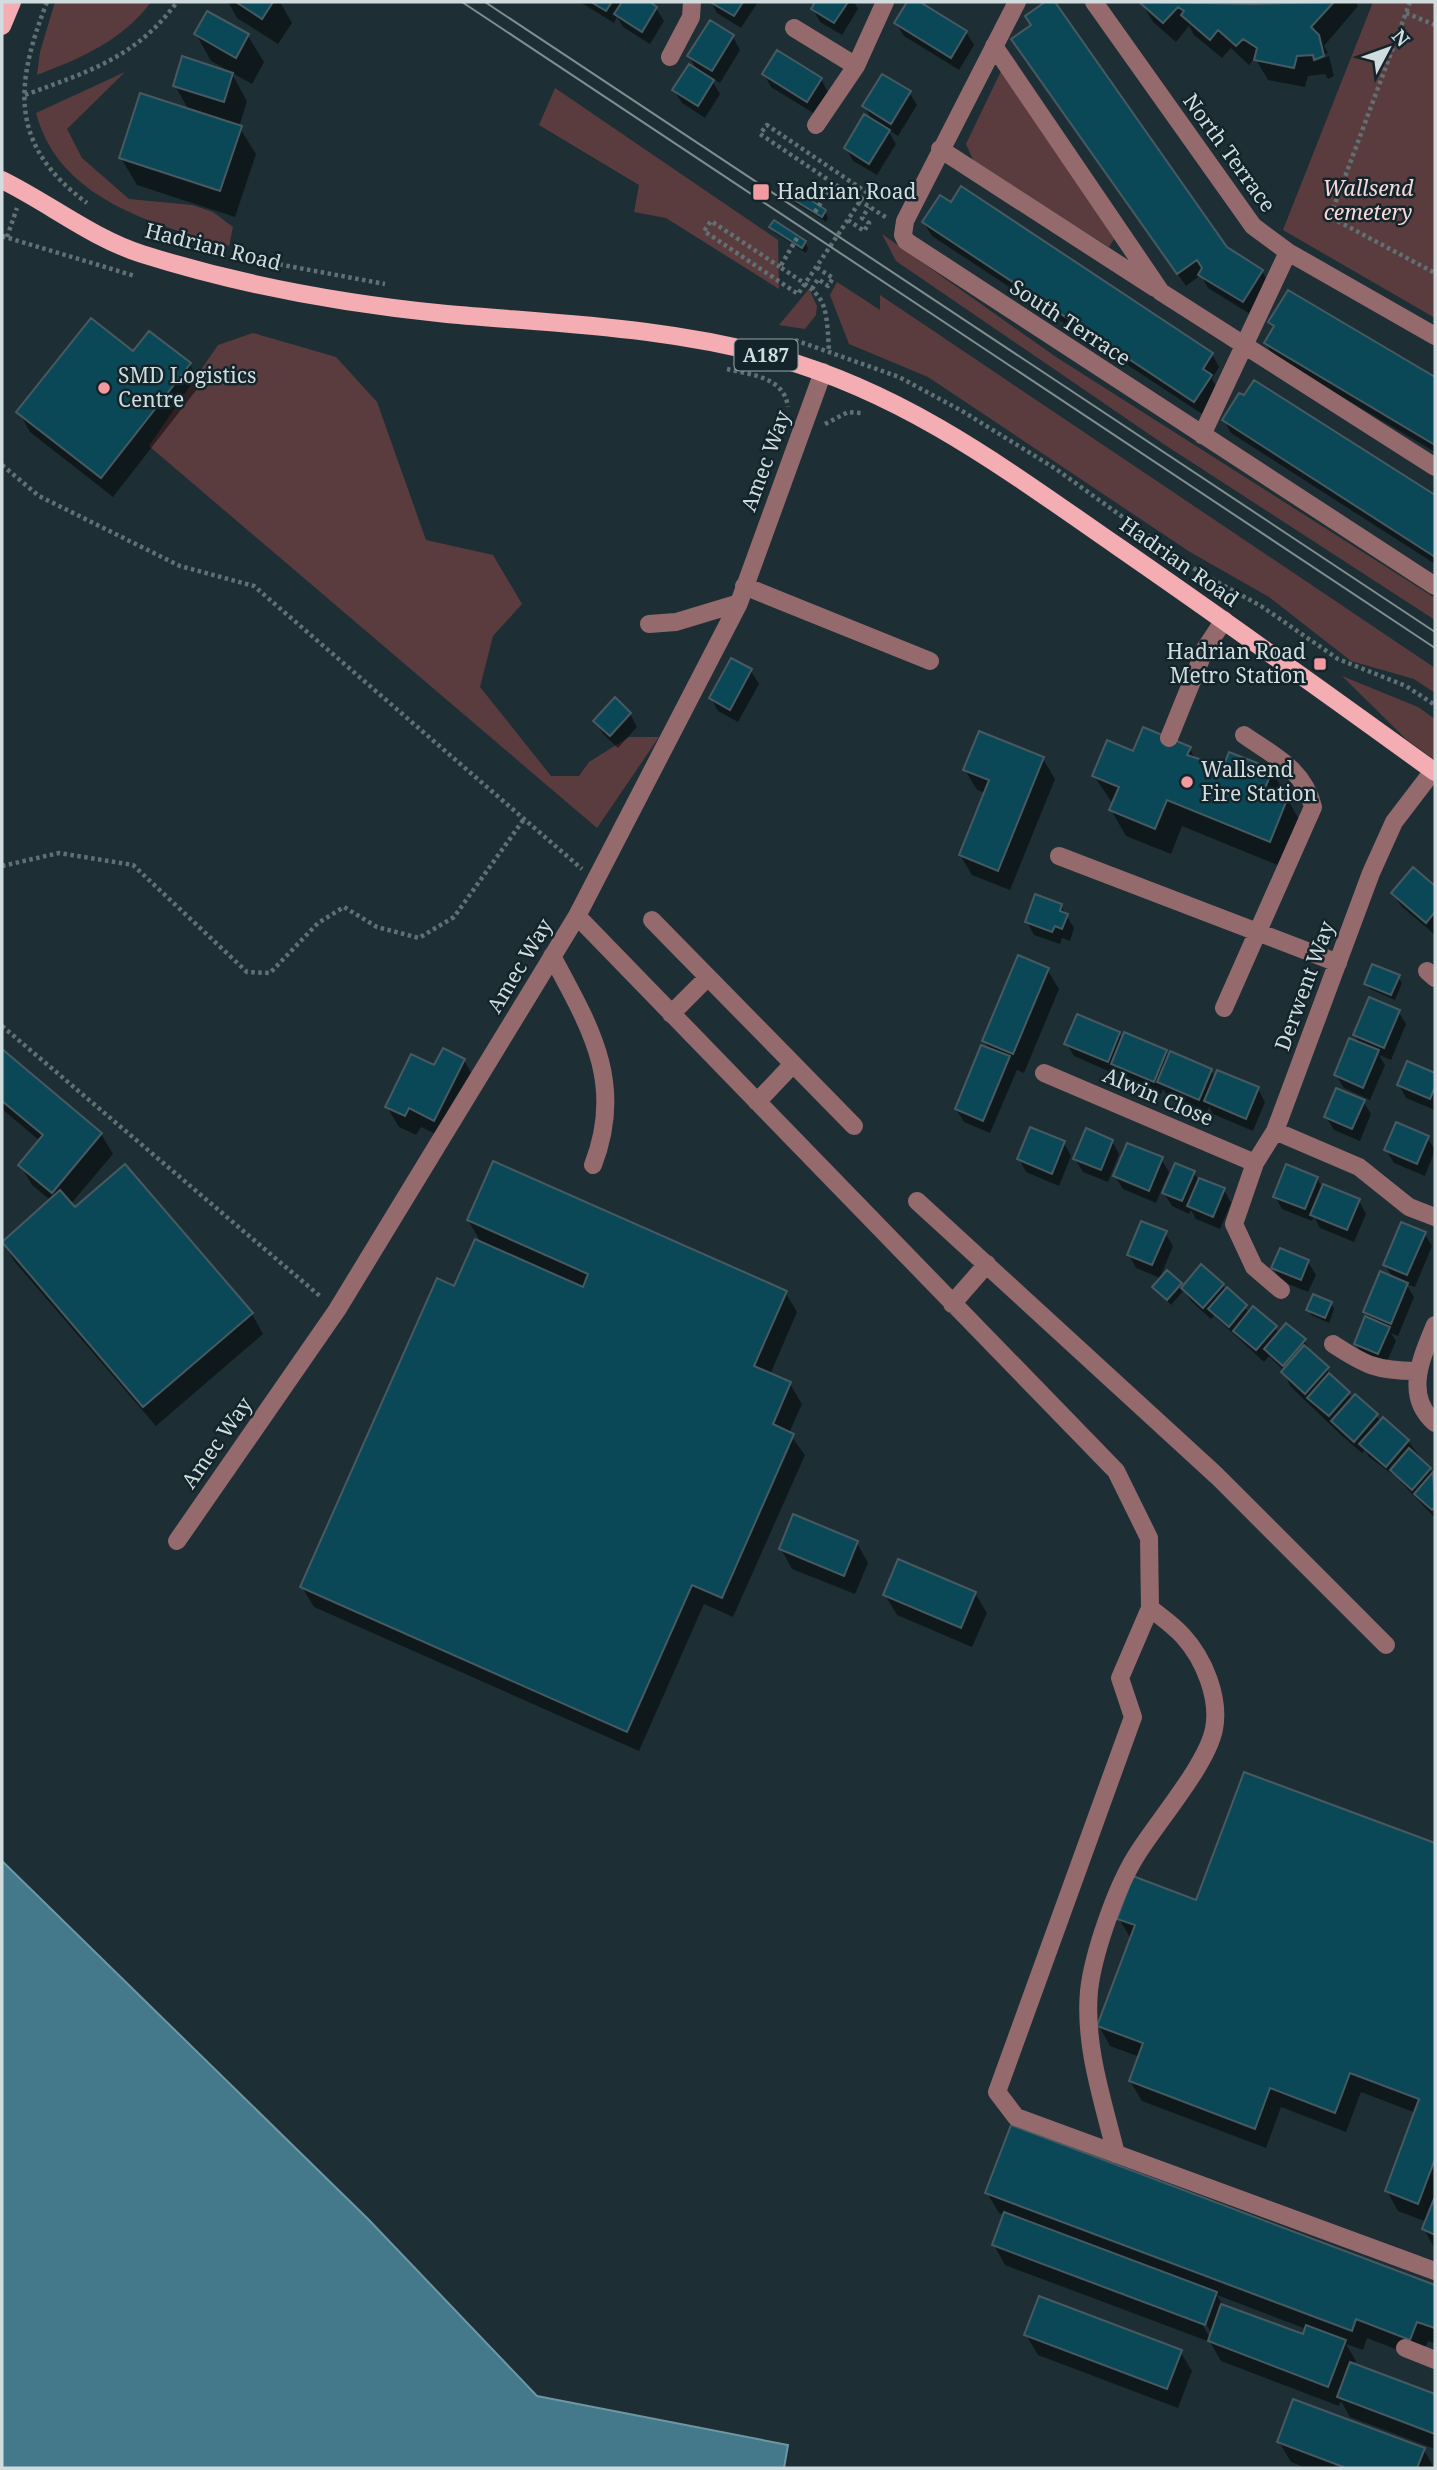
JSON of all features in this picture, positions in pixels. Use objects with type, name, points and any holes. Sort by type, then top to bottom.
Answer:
[{"type":"main road","points":[[2,26],[12,2]]},
{"type":"main road","name":"Hadrian Road","points":[[2,180],[99,236],[137,253],[251,282],[442,313],[661,332],[724,344],[823,372],[873,391],[979,450],[1224,620],[1434,771]]},
{"type":"street","points":[[670,57],[691,17],[692,2]]},
{"type":"street","points":[[816,125],[856,66],[885,2]]},
{"type":"street","name":"South Terrace","points":[[1017,2],[905,221],[903,234],[906,241],[1435,586]]},
{"type":"street","name":"North Terrace","points":[[1094,2],[1241,213],[1267,238],[1288,252],[1435,336]]},
{"type":"street","points":[[793,28],[856,66]]},
{"type":"street","points":[[994,46],[1161,292]]},
{"type":"street","points":[[940,149],[1244,347],[1435,467]]},
{"type":"street","points":[[1202,435],[1288,252]]},
{"type":"street","name":"Amec Way","points":[[177,1541],[337,1310],[577,916],[742,595],[823,372]]},
{"type":"street","points":[[649,624],[676,622],[742,595],[930,662]]},
{"type":"street","points":[[1169,738],[1205,649],[1224,620]]},
{"type":"street","points":[[1224,1008],[1313,807],[1308,786],[1294,771],[1244,735]]},
{"type":"street","name":"Derwent Way","points":[[1281,1290],[1254,1267],[1234,1224],[1255,1163],[1275,1130],[1371,873],[1394,822],[1434,771]]},
{"type":"street","points":[[1059,856],[1338,963]]},
{"type":"street","points":[[577,916],[1116,1471],[1149,1538],[1150,1608],[1120,1678],[1133,1717],[997,2092],[1016,2118],[1435,2271]]},
{"type":"street","points":[[652,920],[854,1126]]},
{"type":"street","points":[[552,956],[590,1028],[602,1063],[606,1114],[593,1164]]},
{"type":"street","points":[[671,1014],[708,977]]},
{"type":"street","points":[[757,1101],[793,1064]]},
{"type":"street","name":"Alwin Close","points":[[1044,1073],[1255,1163]]},
{"type":"street","points":[[1275,1130],[1359,1167],[1409,1207],[1435,1217]]},
{"type":"street","points":[[917,1201],[1217,1476],[1386,1645]]},
{"type":"street","points":[[952,1304],[987,1264]]},
{"type":"street","points":[[1435,1325],[1416,1371],[1419,1393],[1427,1416],[1435,1423]]},
{"type":"street","points":[[1333,1344],[1367,1366],[1385,1371],[1416,1371]]},
{"type":"street","points":[[1116,2154],[1090,2040],[1089,1990],[1118,1889],[1135,1857],[1200,1760],[1214,1730],[1213,1696],[1200,1661],[1183,1636],[1150,1608]]},
{"type":"street","points":[[1405,2348],[1435,2360]]},
{"type":"path","points":[[47,2],[27,58],[25,95],[28,129],[42,158],[63,182],[95,208]]},
{"type":"path","points":[[25,95],[115,60],[142,41],[177,2]]},
{"type":"path","points":[[1410,2],[1330,217],[1435,273]]},
{"type":"path","points":[[1406,13],[1435,25]]},
{"type":"path","points":[[829,351],[826,308],[812,289],[780,267],[711,221],[704,231],[798,294],[816,267],[848,220],[866,192],[767,125],[760,134],[833,183],[869,207],[895,223]]},
{"type":"path","points":[[815,212],[833,183]]},
{"type":"path","points":[[848,220],[864,231],[869,223],[862,218],[869,207]]},
{"type":"path","points":[[780,267],[797,237]]},
{"type":"path","points":[[232,256],[391,285]]},
{"type":"path","points":[[812,289],[818,279],[828,286],[833,278],[816,267]]},
{"type":"path","points":[[861,362],[918,387],[1023,446],[1199,572],[1261,606],[1338,659],[1406,686],[1435,705]]},
{"type":"path","points":[[2,465],[39,496],[180,566],[254,586],[596,881]]},
{"type":"path","points":[[2,866],[59,853],[133,865],[247,972],[270,973],[318,923],[344,907],[377,927],[419,939],[454,917],[524,819]]},
{"type":"path","points":[[2,1026],[337,1310]]},
{"type":"green space","points":[[55,2],[151,2],[140,16],[100,47],[37,75],[40,52]]},
{"type":"green space","name":"Wallsend cemetery","points":[[1373,2],[1435,2],[1435,318],[1283,230]]},
{"type":"green space","points":[[1002,69],[1114,239],[1109,247],[974,162],[966,144]]},
{"type":"green space","points":[[125,72],[67,129],[82,158],[129,199],[192,205],[213,212],[233,227],[229,246],[170,228],[113,204],[87,188],[65,167],[48,143],[36,113]]},
{"type":"green space","points":[[555,88],[778,240],[779,289],[666,218],[634,212],[639,185],[539,125]]},
{"type":"green space","points":[[882,234],[1056,357],[1435,598],[1435,620],[1162,443],[896,261]]},
{"type":"green space","points":[[837,282],[880,310],[880,295],[1435,668],[1435,693],[1414,679],[1351,661],[1269,597],[1190,552],[928,377],[849,344],[830,295]]},
{"type":"green space","points":[[809,289],[817,306],[816,315],[805,329],[779,325]]},
{"type":"green space","points":[[253,333],[336,357],[377,402],[426,540],[493,555],[522,604],[493,636],[480,687],[551,776],[579,776],[589,762],[629,737],[659,737],[597,828],[149,446],[218,345]]},
{"type":"green space","points":[[1342,676],[1418,707],[1435,719],[1435,760],[1407,740]]},
{"type":"water","points":[[2,1861],[369,2220],[537,2396],[788,2445],[784,2468],[2,2468]]},
{"type":"building","points":[[236,2],[273,2],[262,19]]},
{"type":"building","points":[[591,2],[612,2],[606,11]]},
{"type":"building","points":[[622,2],[650,2],[657,7],[642,32],[614,14]]},
{"type":"building","points":[[710,2],[743,2],[734,16]]},
{"type":"building","points":[[815,2],[848,2],[834,23],[811,9]]},
{"type":"building","points":[[907,2],[920,2],[967,31],[951,58],[894,23]]},
{"type":"building","points":[[1045,2],[1055,2],[1227,247],[1263,270],[1243,302],[1198,275],[1202,268],[1197,260],[1177,274],[1011,39],[1031,25],[1025,16]]},
{"type":"building","points":[[1139,2],[1334,2],[1311,27],[1319,35],[1324,56],[1314,60],[1313,55],[1297,56],[1294,68],[1254,60],[1257,48],[1243,39],[1236,46],[1218,30],[1210,40],[1181,15],[1184,11],[1178,7],[1163,23]]},
{"type":"building","points":[[207,11],[249,34],[236,58],[194,34]]},
{"type":"building","points":[[710,20],[734,35],[712,71],[687,56]]},
{"type":"building","points":[[777,50],[822,78],[807,102],[762,74]]},
{"type":"building","points":[[182,56],[233,73],[224,102],[173,86]]},
{"type":"building","points":[[689,64],[714,80],[698,106],[672,90]]},
{"type":"building","points":[[882,74],[911,91],[891,124],[862,106]]},
{"type":"building","points":[[140,93],[242,126],[220,191],[119,158]]},
{"type":"building","points":[[864,114],[890,130],[869,164],[844,148]]},
{"type":"building","points":[[961,186],[1213,353],[1203,369],[1212,375],[1194,402],[922,222],[940,195],[951,202]]},
{"type":"building","points":[[794,189],[826,210],[822,217],[789,197]]},
{"type":"building","points":[[774,220],[806,241],[802,248],[769,227]]},
{"type":"building","points":[[1288,290],[1435,377],[1435,445],[1264,343],[1274,326],[1268,322]]},
{"type":"building","name":"SMD Logistics Centre","points":[[91,318],[133,351],[149,331],[191,363],[101,478],[16,412]]},
{"type":"building","points":[[1254,380],[1435,495],[1435,557],[1222,420],[1239,393],[1244,395]]},
{"type":"building","points":[[731,658],[752,669],[730,710],[709,698]]},
{"type":"building","points":[[615,697],[631,713],[610,736],[593,721]]},
{"type":"building","name":"Wallsend Fire Station","points":[[1143,727],[1191,747],[1187,755],[1217,765],[1222,770],[1229,752],[1273,769],[1265,788],[1288,797],[1270,842],[1167,800],[1155,829],[1109,810],[1119,787],[1092,776],[1107,740],[1133,751]]},
{"type":"building","points":[[979,731],[1044,757],[998,871],[959,855],[989,780],[963,770]]},
{"type":"building","points":[[1413,867],[1435,886],[1435,912],[1426,923],[1391,893]]},
{"type":"building","points":[[1035,894],[1062,904],[1060,911],[1068,914],[1062,929],[1055,926],[1052,932],[1025,922]]},
{"type":"building","points":[[1018,955],[1049,968],[1013,1054],[982,1041]]},
{"type":"building","points":[[1372,964],[1400,975],[1391,995],[1364,984]]},
{"type":"building","points":[[1369,997],[1400,1010],[1384,1048],[1353,1035]]},
{"type":"building","points":[[1077,1014],[1120,1032],[1108,1062],[1064,1044]]},
{"type":"building","points":[[1124,1032],[1167,1050],[1154,1082],[1111,1064]]},
{"type":"building","points":[[1349,1038],[1379,1050],[1363,1088],[1334,1075]]},
{"type":"building","points":[[981,1045],[1010,1056],[983,1121],[955,1109]]},
{"type":"building","points":[[443,1048],[465,1059],[434,1121],[409,1108],[405,1116],[385,1107],[411,1054],[434,1065]]},
{"type":"building","points":[[2,1049],[102,1133],[52,1193],[18,1165],[43,1135],[2,1101]]},
{"type":"building","points":[[1170,1051],[1212,1069],[1199,1100],[1157,1082]]},
{"type":"building","points":[[1407,1061],[1435,1073],[1435,1087],[1430,1099],[1397,1085]]},
{"type":"building","points":[[1217,1070],[1259,1087],[1246,1119],[1204,1101]]},
{"type":"building","points":[[1336,1088],[1365,1100],[1352,1129],[1324,1117]]},
{"type":"building","points":[[1396,1122],[1429,1136],[1417,1164],[1384,1150]]},
{"type":"building","points":[[1030,1127],[1065,1141],[1052,1174],[1017,1159]]},
{"type":"building","points":[[1086,1128],[1113,1140],[1101,1170],[1073,1159]]},
{"type":"building","points":[[1127,1143],[1163,1157],[1149,1191],[1113,1176]]},
{"type":"building","points":[[493,1161],[787,1291],[754,1366],[791,1382],[773,1424],[794,1434],[722,1598],[692,1585],[627,1732],[300,1587],[437,1278],[454,1286],[475,1239],[583,1287],[588,1274],[467,1220]]},
{"type":"building","points":[[1175,1163],[1195,1171],[1182,1201],[1162,1193]]},
{"type":"building","points":[[125,1164],[253,1313],[143,1407],[2,1242],[60,1190],[75,1207]]},
{"type":"building","points":[[1286,1164],[1318,1177],[1305,1209],[1273,1197]]},
{"type":"building","points":[[1199,1178],[1225,1188],[1213,1217],[1187,1206]]},
{"type":"building","points":[[1323,1184],[1360,1199],[1347,1230],[1310,1215]]},
{"type":"building","points":[[1141,1221],[1167,1231],[1152,1265],[1127,1255]]},
{"type":"building","points":[[1401,1222],[1426,1232],[1407,1275],[1383,1265]]},
{"type":"building","points":[[1280,1248],[1309,1260],[1301,1280],[1271,1268]]},
{"type":"building","points":[[1201,1264],[1224,1284],[1203,1308],[1181,1288]]},
{"type":"building","points":[[1167,1270],[1182,1283],[1167,1300],[1152,1287]]},
{"type":"building","points":[[1380,1271],[1408,1283],[1391,1324],[1363,1312]]},
{"type":"building","points":[[1227,1287],[1247,1305],[1229,1327],[1208,1309]]},
{"type":"building","points":[[1313,1294],[1332,1302],[1325,1318],[1306,1310]]},
{"type":"building","points":[[1253,1306],[1277,1326],[1256,1350],[1233,1331]]},
{"type":"building","points":[[1365,1316],[1390,1327],[1378,1354],[1354,1344]]},
{"type":"building","points":[[1286,1323],[1306,1339],[1283,1366],[1264,1349]]},
{"type":"building","points":[[1304,1345],[1329,1367],[1305,1394],[1281,1372]]},
{"type":"building","points":[[1329,1373],[1350,1392],[1329,1416],[1307,1398]]},
{"type":"building","points":[[1355,1394],[1378,1414],[1354,1442],[1331,1421]]},
{"type":"building","points":[[1383,1417],[1409,1440],[1386,1467],[1359,1444]]},
{"type":"building","points":[[1409,1448],[1431,1468],[1412,1490],[1390,1470]]},
{"type":"building","points":[[1433,1472],[1435,1507],[1432,1510],[1414,1494]]},
{"type":"building","points":[[793,1514],[858,1541],[844,1576],[779,1549]]},
{"type":"building","points":[[898,1559],[976,1592],[961,1628],[883,1595]]},
{"type":"building","points":[[1244,1772],[1435,1843],[1435,2159],[1418,2204],[1385,2191],[1419,2099],[1350,2073],[1335,2113],[1270,2088],[1255,2129],[1129,2081],[1143,2043],[1097,2026],[1135,1925],[1117,1919],[1133,1876],[1196,1900]]},
{"type":"building","points":[[1011,2125],[1435,2285],[1435,2328],[1417,2322],[1410,2340],[1356,2319],[1352,2331],[985,2193]]},
{"type":"building","points":[[1435,2196],[1435,2235],[1422,2229]]},
{"type":"building","points":[[1004,2212],[1217,2292],[1205,2325],[992,2245]]},
{"type":"building","points":[[1039,2296],[1182,2350],[1167,2389],[1024,2335]]},
{"type":"building","points":[[1221,2304],[1303,2334],[1306,2325],[1346,2340],[1328,2387],[1208,2341]]},
{"type":"building","points":[[1350,2362],[1435,2394],[1435,2434],[1337,2397]]},
{"type":"building","points":[[1293,2399],[1425,2448],[1417,2468],[1346,2468],[1277,2442]]},
{"type":"tram line","points":[[462,2],[1435,648]]},
{"type":"tram line","points":[[485,2],[1435,632]]},
{"type":"place","name":"Hadrian Road","points":[[761,192]]},
{"type":"place","name":"SMD Logistics Centre","points":[[104,388]]},
{"type":"place","name":"Hadrian Road Metro Station","points":[[1320,664]]},
{"type":"place","name":"Wallsend Fire Station","points":[[1187,782]]}]
